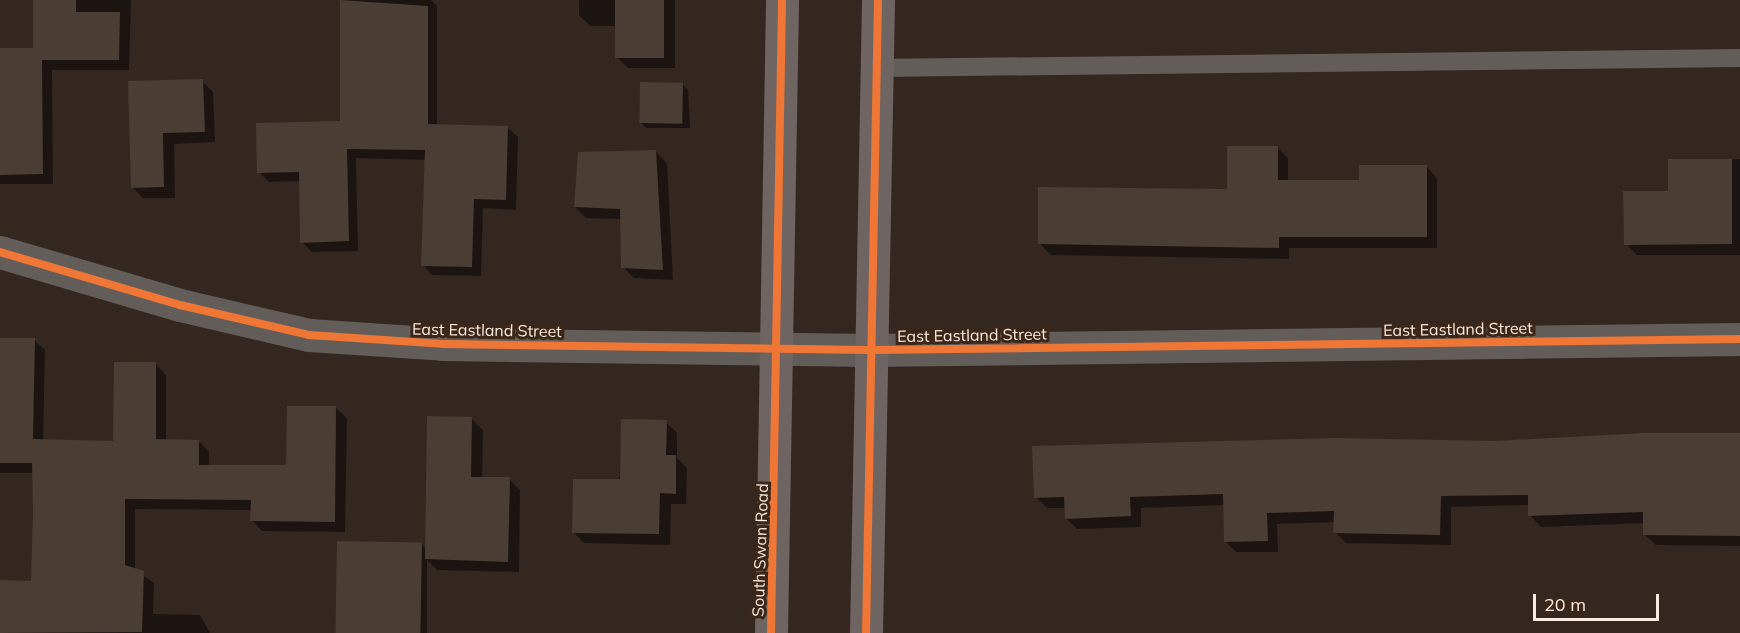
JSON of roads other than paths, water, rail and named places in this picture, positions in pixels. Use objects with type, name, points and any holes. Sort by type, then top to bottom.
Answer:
[{"type":"main road","name":"South Swan Road","points":[[771,633],[780,350],[782,0]]},
{"type":"main road","points":[[866,633],[869,350],[878,0]]},
{"type":"street","name":"East Eastland Street","points":[[0,252],[180,305],[309,335],[443,344],[869,350],[1740,339]]},
{"type":"lane","points":[[876,68],[1740,58]]}]
